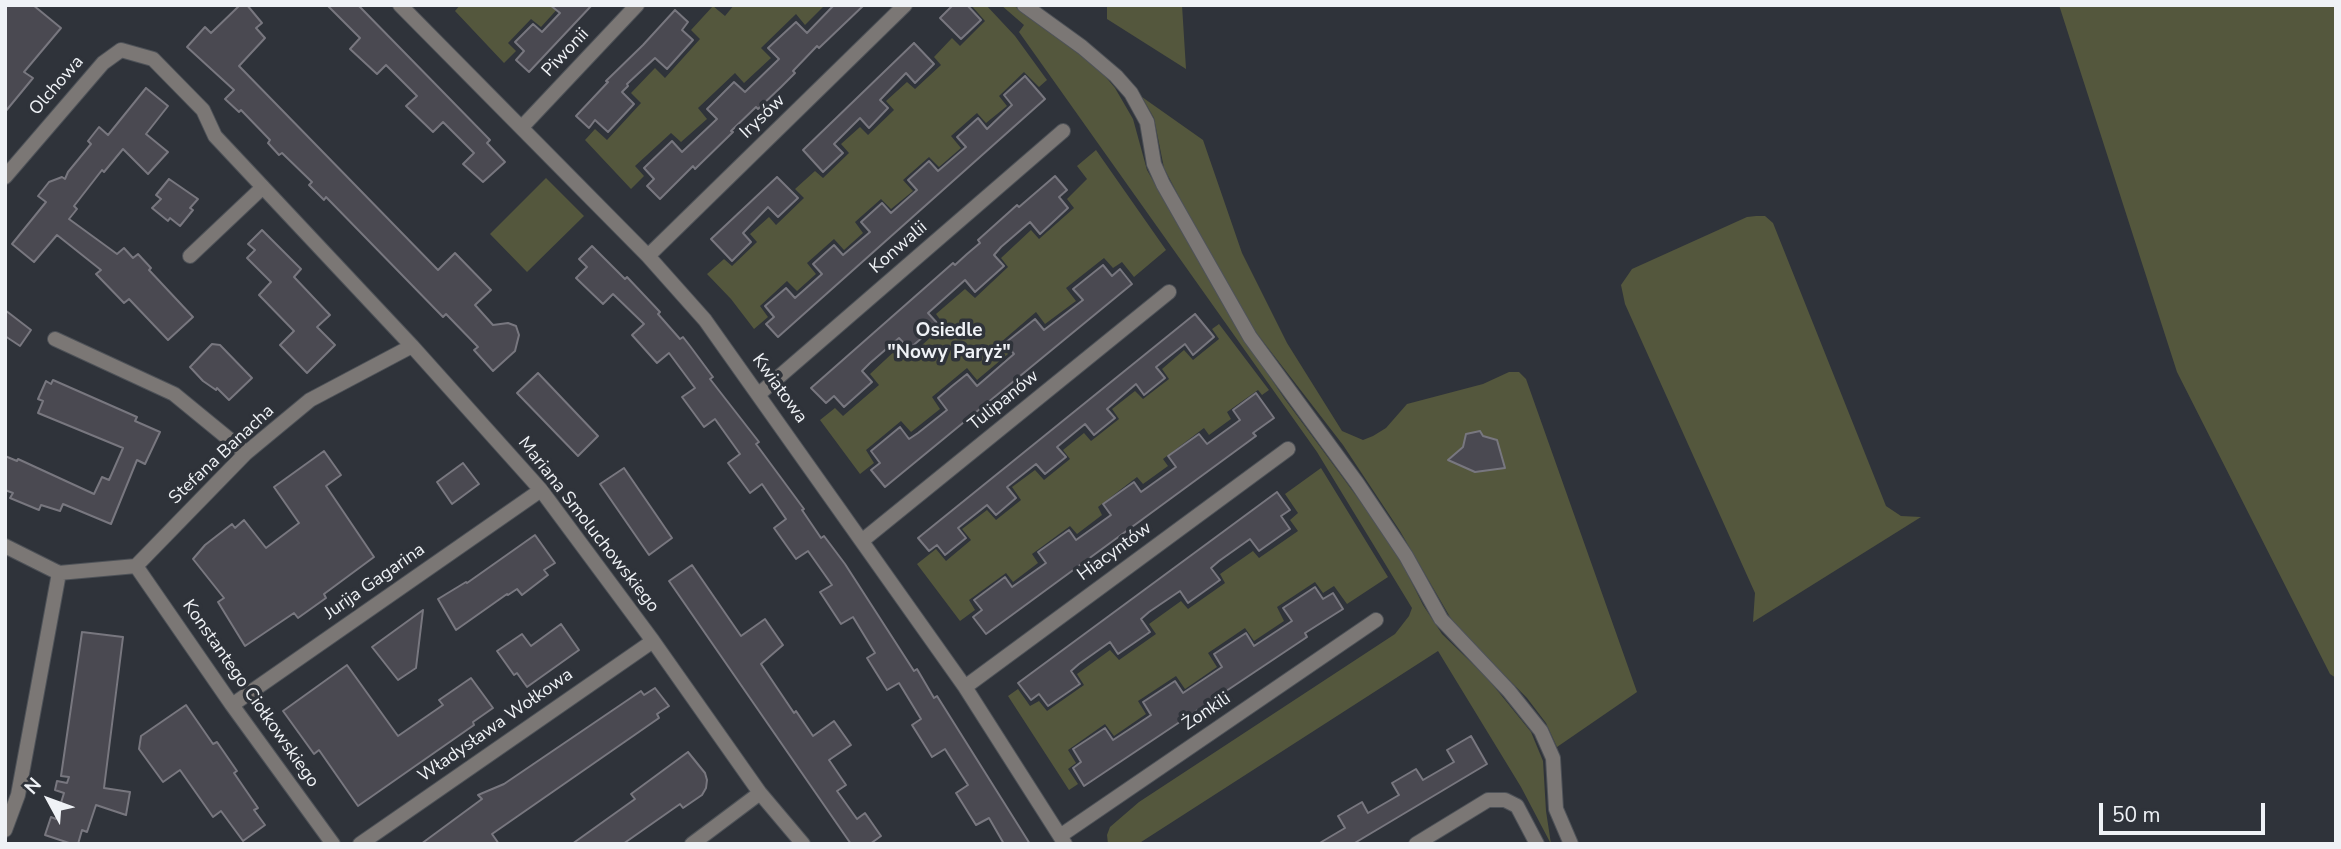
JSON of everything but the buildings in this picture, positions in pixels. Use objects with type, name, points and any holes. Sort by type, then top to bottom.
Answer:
[{"type":"street","name":"Kwiatowa","points":[[400,5],[648,256],[705,320],[965,687],[1062,840]]},
{"type":"street","name":"Piwonii","points":[[522,127],[637,5]]},
{"type":"street","name":"Irysów","points":[[648,256],[905,5]]},
{"type":"street","points":[[1024,5],[1082,47],[1116,76],[1131,93],[1147,122],[1154,164],[1163,184],[1250,337],[1399,545],[1441,619],[1509,691],[1541,731],[1553,758],[1556,809],[1571,844]]},
{"type":"street","name":"Olchowa","points":[[5,177],[103,63],[121,50],[153,59]]},
{"type":"street","name":"Mariana Smoluchowskiego","points":[[153,59],[203,110],[215,136],[412,346],[541,490],[653,641],[760,793],[803,844]]},
{"type":"street","name":"Konwalii","points":[[759,394],[1063,131]]},
{"type":"street","points":[[190,256],[263,187]]},
{"type":"street","name":"Tulipanów","points":[[863,540],[1169,292]]},
{"type":"street","points":[[55,339],[174,394],[246,453]]},
{"type":"street","name":"Stefana Banacha","points":[[136,566],[246,453],[310,400],[412,346]]},
{"type":"street","name":"Hiacyntów","points":[[965,687],[1288,449]]},
{"type":"street","name":"Jurija Gagarina","points":[[232,705],[541,490]]},
{"type":"street","points":[[5,546],[59,573],[136,566]]},
{"type":"street","name":"Konstantego Ciołkowskiego","points":[[136,566],[333,844]]},
{"type":"street","points":[[5,830],[18,795],[59,573]]},
{"type":"street","name":"Żonkili","points":[[1062,840],[1376,620]]},
{"type":"street","name":"Władysława Wołkowa","points":[[360,844],[653,641]]},
{"type":"street","points":[[692,844],[760,793]]},
{"type":"street","points":[[1416,844],[1488,800],[1505,800],[1517,806],[1537,844]]},
{"type":"green space","points":[[460,5],[561,5],[541,27],[531,19],[508,43],[516,51],[504,63],[455,11]]},
{"type":"green space","points":[[734,5],[825,5],[805,25],[796,14],[761,48],[771,58],[744,83],[735,73],[698,108],[707,119],[681,142],[671,133],[635,166],[644,176],[631,189],[585,140],[595,129],[607,140],[641,103],[631,93],[655,68],[665,78],[700,39],[691,30],[713,6],[725,16]]},
{"type":"green space","points":[[971,5],[986,5],[1015,36],[1047,80],[1039,87],[1024,72],[999,96],[1007,106],[986,123],[977,113],[951,136],[961,148],[939,167],[929,157],[903,180],[913,191],[891,209],[881,199],[855,222],[863,233],[844,250],[834,239],[807,263],[816,274],[797,291],[787,281],[760,306],[768,317],[754,329],[707,274],[724,259],[732,266],[757,242],[750,234],[769,217],[776,225],[804,198],[795,189],[815,171],[823,178],[849,153],[841,144],[860,127],[868,135],[894,110],[886,101],[907,82],[915,89],[941,65],[934,57],[952,38],[960,46],[985,21]]},
{"type":"green space","points":[[1001,5],[1013,5],[1099,69],[1115,88],[1133,119],[1147,170],[1235,325],[1284,398],[1394,547],[1423,605],[1442,634],[1488,679],[1531,732],[1543,761],[1551,844],[1521,787],[1438,651],[1138,844],[1108,844],[1110,827],[1139,802],[1395,634],[1412,608],[1317,452],[1019,32],[1024,25]]},
{"type":"green space","points":[[1107,5],[1182,5],[1186,69],[1107,19]]},
{"type":"green space","points":[[2059,5],[2336,5],[2336,678],[2330,674],[2177,372]]},
{"type":"green space","points":[[1142,97],[1203,140],[1242,253],[1287,343],[1342,431],[1363,440],[1386,428],[1407,404],[1483,384],[1509,372],[1519,372],[1526,379],[1637,692],[1557,747],[1546,723],[1527,698],[1450,617],[1400,531],[1343,445],[1255,331],[1212,260],[1164,168],[1154,118]]},
{"type":"green space","points":[[1096,150],[1166,250],[1134,277],[1122,262],[1113,268],[1104,258],[1066,288],[1076,301],[1045,324],[1036,312],[1000,343],[1008,354],[977,380],[967,368],[932,397],[940,409],[911,432],[901,421],[866,450],[874,463],[860,474],[820,420],[835,408],[843,416],[879,385],[870,374],[899,347],[909,357],[944,325],[936,314],[965,289],[975,298],[1008,267],[1001,258],[1031,230],[1039,239],[1074,208],[1067,199],[1087,179],[1077,166]]},
{"type":"green space","points":[[546,178],[584,216],[527,272],[490,234]]},
{"type":"green space","points":[[1765,216],[1773,223],[1886,506],[1901,516],[1921,517],[1753,622],[1755,593],[1625,304],[1621,285],[1632,269],[1747,217]]},
{"type":"green space","points":[[1219,324],[1269,390],[1262,395],[1258,390],[1227,412],[1231,419],[1209,435],[1204,428],[1163,459],[1168,466],[1143,484],[1137,477],[1098,507],[1102,515],[1077,534],[1070,526],[1032,554],[1038,563],[1013,582],[1006,573],[969,600],[975,610],[960,621],[917,564],[936,549],[946,561],[971,540],[962,529],[987,510],[996,520],[1021,500],[1012,487],[1035,470],[1044,480],[1070,459],[1063,450],[1084,433],[1091,441],[1119,419],[1112,409],[1135,391],[1143,399],[1169,379],[1162,369],[1184,350],[1193,360],[1219,339],[1212,329]]},
{"type":"green space","points":[[1321,468],[1388,577],[1347,604],[1334,586],[1323,593],[1315,582],[1277,607],[1284,621],[1254,641],[1245,628],[1208,653],[1217,667],[1185,689],[1176,676],[1138,701],[1146,714],[1114,736],[1105,724],[1068,750],[1076,763],[1068,769],[1078,784],[1069,790],[1008,696],[1018,689],[1030,706],[1039,701],[1047,711],[1084,685],[1077,674],[1110,650],[1119,660],[1156,634],[1149,624],[1181,601],[1188,609],[1225,583],[1220,574],[1253,551],[1259,558],[1298,531],[1290,520],[1298,513],[1285,494]]},
{"type":"district","name":"Osiedle \"Nowy Paryż\"","points":[[949,342]]}]
